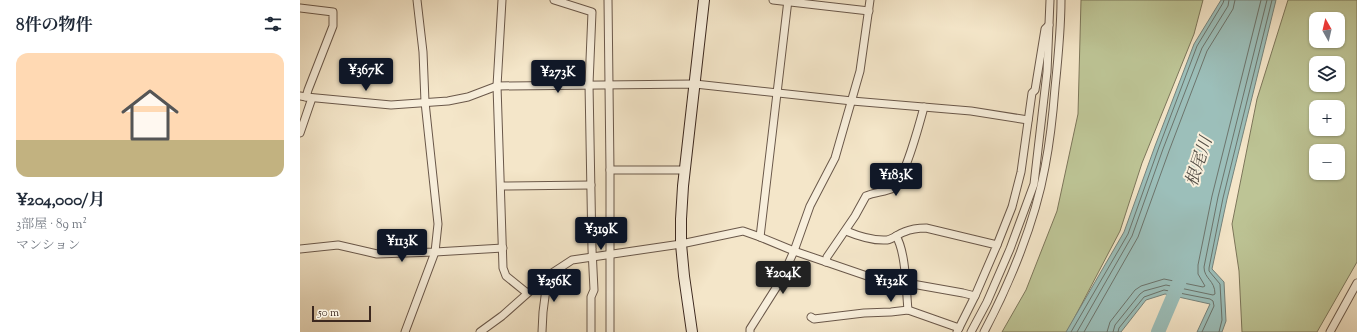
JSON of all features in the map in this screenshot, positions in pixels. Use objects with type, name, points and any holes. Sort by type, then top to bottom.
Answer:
[{"type":"street","points":[[405,332],[435,252],[438,224],[425,102],[423,52],[417,0]]},
{"type":"street","points":[[502,0],[497,86],[503,268],[506,276],[527,293]]},
{"type":"street","points":[[554,0],[592,12],[590,84],[594,290],[591,297],[591,332]]},
{"type":"street","points":[[608,0],[610,332]]},
{"type":"street","points":[[692,332],[681,244],[683,186],[704,0]]},
{"type":"street","points":[[773,0],[868,11]]},
{"type":"street","points":[[750,332],[750,329],[781,280],[794,251],[810,206],[835,158],[860,71],[870,0]]},
{"type":"street","points":[[971,332],[990,295],[1034,184],[1047,72],[1050,0]]},
{"type":"street","points":[[984,332],[1007,284],[1019,254],[1032,218],[1045,168],[1057,74],[1061,0]]},
{"type":"street","points":[[760,237],[788,1]]},
{"type":"street","points":[[300,8],[333,12],[333,26],[307,95],[300,133]]},
{"type":"street","points":[[811,317],[814,319],[864,313],[908,310],[958,330],[975,296],[1012,208],[1021,172],[1032,93],[1036,90],[1045,29],[1050,24]]},
{"type":"street","points":[[300,88],[307,95],[319,98],[392,104],[448,101],[468,97],[497,86],[694,84],[852,101],[971,111],[1028,120]]},
{"type":"street","points":[[826,262],[866,196],[892,188],[899,182],[924,107]]},
{"type":"street","points":[[610,170],[684,170]]},
{"type":"street","points":[[501,186],[591,185]]},
{"type":"street","points":[[846,231],[857,236],[877,240],[887,240],[916,228],[926,228],[997,245]]},
{"type":"street","points":[[480,332],[502,316],[546,277],[572,260],[681,244],[743,231],[794,251],[867,276],[975,296]]},
{"type":"street","points":[[896,236],[900,243],[908,310]]},
{"type":"street","points":[[300,249],[338,245],[377,254],[502,248]]},
{"type":"street","points":[[542,332],[543,312],[548,281],[546,277]]},
{"type":"street","points":[[1330,332],[1357,283]]},
{"type":"green space","points":[[1081,0],[1203,0],[1194,34],[1142,163],[1120,231],[1067,332],[1002,332],[1026,290],[1057,211],[1078,114]]},
{"type":"green space","points":[[1288,0],[1357,0],[1357,262],[1317,332],[1242,332],[1239,271],[1232,224],[1257,99]]},
{"type":"water","points":[[1221,0],[1276,0],[1227,199],[1212,269],[1224,282],[1226,321],[1222,332],[1197,332],[1210,304],[1165,294],[1146,300],[1121,332],[1066,332],[1124,232],[1194,44]]},
{"type":"waterway","name":"根尾川","points":[[1158,332],[1181,278]]}]
